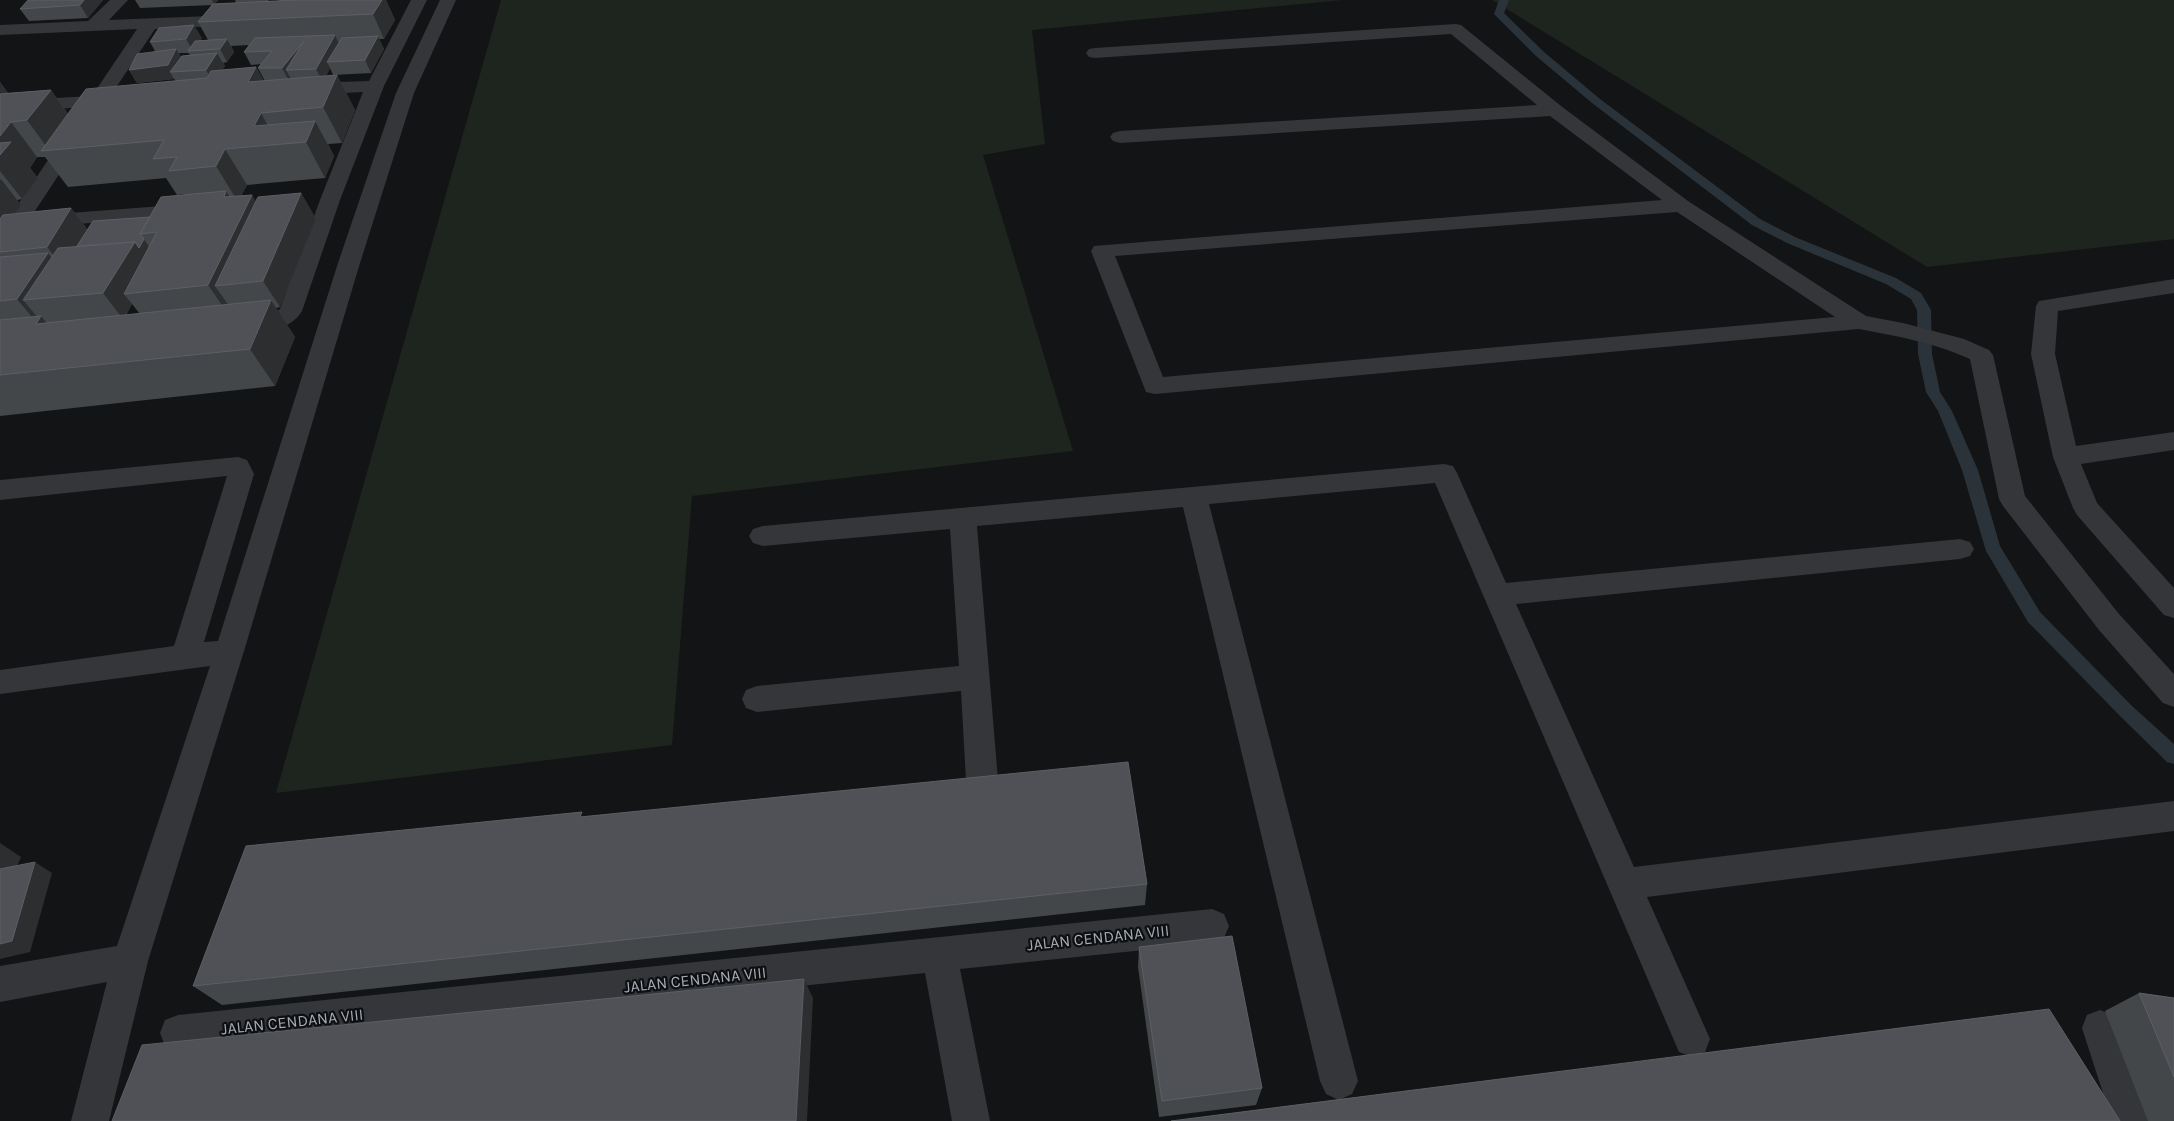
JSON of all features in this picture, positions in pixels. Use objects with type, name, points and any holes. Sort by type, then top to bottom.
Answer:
[{"type":"street","points":[[93,26],[120,0]]},
{"type":"street","points":[[90,1121],[130,961],[230,651],[389,137],[405,93],[448,0]]},
{"type":"street","points":[[228,326],[268,324],[288,315],[321,200],[375,86],[408,8]]},
{"type":"street","points":[[0,30],[248,19]]},
{"type":"street","points":[[0,247],[150,24]]},
{"type":"street","points":[[1095,53],[1455,29],[1554,110],[1681,205],[1859,322]]},
{"type":"street","points":[[286,90],[375,86]]},
{"type":"street","points":[[0,108],[137,98]]},
{"type":"street","points":[[1120,137],[1554,110]]},
{"type":"street","points":[[1681,205],[1102,251],[1155,386],[1859,322],[1903,330],[1956,344],[1981,355],[2012,499],[2109,622],[2174,694]]},
{"type":"street","points":[[17,222],[213,208]]},
{"type":"street","points":[[2174,286],[2047,306],[2043,354],[2066,457],[2086,508],[2174,607]]},
{"type":"street","points":[[2066,457],[2174,441]]},
{"type":"street","points":[[0,490],[238,466],[241,474],[184,657]]},
{"type":"street","points":[[763,536],[1444,473],[1692,1039]]},
{"type":"street","points":[[1194,496],[1339,1081]]},
{"type":"street","points":[[963,518],[982,780]]},
{"type":"street","points":[[1498,595],[1960,549]]},
{"type":"street","points":[[0,682],[230,651]]},
{"type":"street","points":[[758,699],[974,677]]},
{"type":"street","points":[[1624,884],[2174,816]]},
{"type":"street","name":"JALAN CENDANA VIII","points":[[178,1033],[1212,926]]},
{"type":"street","points":[[939,954],[971,1121]]},
{"type":"street","points":[[0,984],[130,961]]},
{"type":"street","points":[[2100,1028],[2131,1121]]},
{"type":"shaded area","points":[[501,0],[1343,0],[1032,30],[1045,144],[983,155],[1073,451],[692,496],[672,745],[276,793]]},
{"type":"shaded area","points":[[1492,0],[2174,0],[2174,239],[1927,267]]},
{"type":"building","points":[[28,0],[84,0],[80,5],[20,9]]},
{"type":"building","points":[[297,0],[382,0],[373,14],[198,22],[213,4]]},
{"type":"building","points":[[194,25],[186,39],[150,42],[159,28]]},
{"type":"building","points":[[335,35],[316,69],[286,70],[304,41],[282,68],[258,68],[272,51],[244,52],[255,38]]},
{"type":"building","points":[[378,36],[365,60],[327,62],[342,38]]},
{"type":"building","points":[[227,39],[220,49],[188,51],[195,41]]},
{"type":"building","points":[[176,49],[168,65],[129,70],[137,54]]},
{"type":"building","points":[[217,53],[206,70],[170,72],[182,56]]},
{"type":"building","points":[[256,67],[248,82],[337,75],[323,107],[261,113],[254,126],[315,121],[306,142],[225,149],[216,166],[169,171],[177,157],[153,159],[164,140],[41,151],[86,89],[207,78],[211,71]]},
{"type":"building","points":[[51,90],[27,120],[11,122],[0,136],[0,94]]},
{"type":"building","points":[[11,142],[0,155],[0,143]]},
{"type":"building","points":[[226,191],[224,197],[252,195],[208,285],[124,294],[157,232],[140,234],[161,197]]},
{"type":"building","points":[[301,193],[263,281],[215,286],[258,197]]},
{"type":"building","points":[[71,208],[47,247],[0,252],[0,219],[3,215]]},
{"type":"building","points":[[150,217],[140,234],[144,239],[139,248],[135,242],[77,246],[93,221]]},
{"type":"building","points":[[135,242],[103,293],[23,300],[58,248]]},
{"type":"building","points":[[48,253],[17,299],[0,301],[0,257]]},
{"type":"building","points":[[271,300],[250,349],[0,375],[0,320],[41,316],[36,324]]},
{"type":"building","points":[[1128,762],[1147,884],[193,986],[246,846],[582,812],[580,817]]},
{"type":"building","points":[[35,862],[12,941],[0,944],[0,869]]},
{"type":"building","points":[[1232,936],[1262,1088],[1162,1101],[1139,947]]},
{"type":"building","points":[[804,979],[796,1121],[112,1121],[142,1045]]},
{"type":"building","points":[[2139,993],[2174,998],[2174,1077]]},
{"type":"building","points":[[2049,1009],[2120,1121],[1171,1121]]},
{"type":"waterway","points":[[1504,0],[1499,14],[1540,54],[1596,101],[1756,222],[1791,240],[1891,281],[1916,296],[1924,310],[1925,354],[1933,392],[1945,411],[1970,470],[1992,547],[2034,617],[2125,710],[2174,756]]}]
